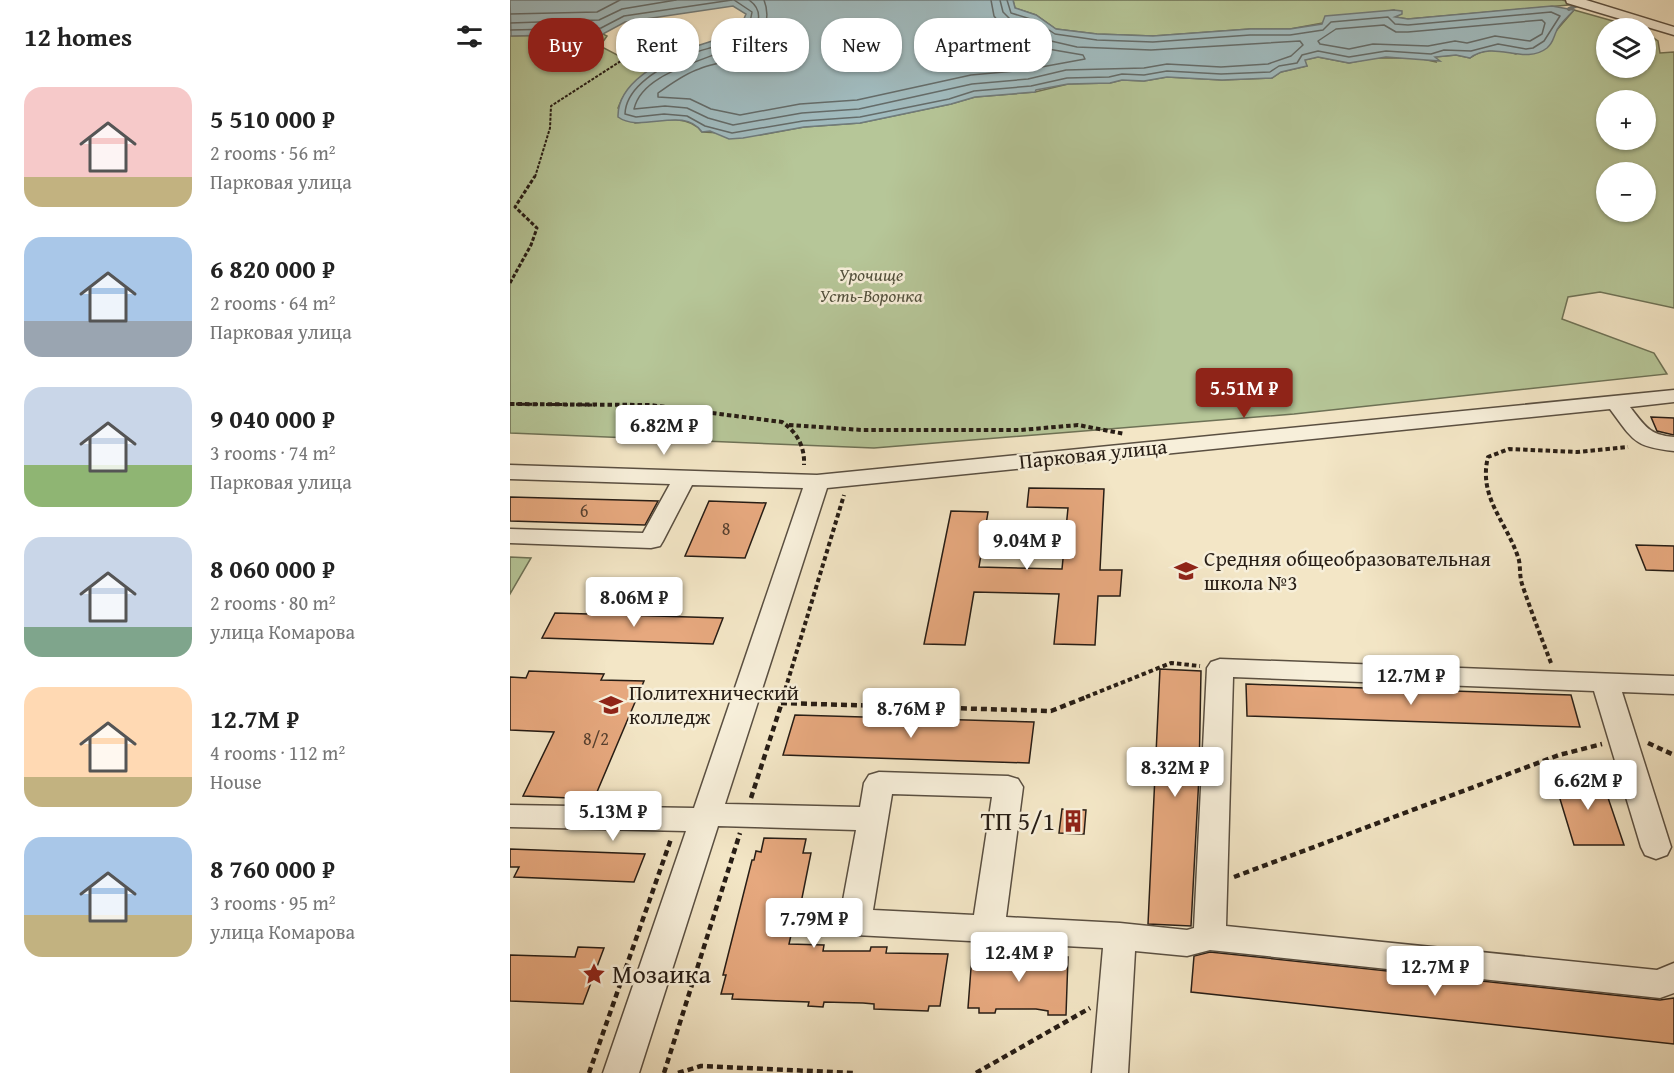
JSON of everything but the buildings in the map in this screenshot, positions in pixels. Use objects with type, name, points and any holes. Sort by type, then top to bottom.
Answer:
[{"type":"street","points":[[1621,0],[1674,24]]},
{"type":"street","points":[[1578,2],[1674,31]]},
{"type":"street","name":"Парковая улица","points":[[510,472],[810,481],[1674,396]]},
{"type":"street","points":[[1616,401],[1637,430],[1652,442],[1674,444]]},
{"type":"street","points":[[510,536],[651,541],[685,477]]},
{"type":"street","points":[[621,1073],[706,815],[810,481]]},
{"type":"street","points":[[1210,937],[1220,668],[1674,685]]},
{"type":"street","points":[[1605,682],[1656,847]]},
{"type":"street","points":[[988,928],[1008,787],[879,783],[855,922],[1120,936],[1187,943],[1210,937],[1660,984],[1674,977]]},
{"type":"street","points":[[510,816],[693,820],[706,815],[873,819]]},
{"type":"street","points":[[1110,1073],[1120,936]]},
{"type":"path","points":[[510,283],[531,245],[537,228],[515,207],[521,194],[536,177],[553,121],[551,106],[616,64]]},
{"type":"path","points":[[510,404],[650,405],[751,417],[789,425],[862,430],[1021,430],[1078,425],[1128,435]]},
{"type":"path","points":[[789,425],[805,452],[810,481]]},
{"type":"path","points":[[1557,680],[1521,581],[1519,560],[1511,537],[1494,509],[1484,474],[1488,457],[1509,449],[1607,451],[1652,442]]},
{"type":"path","points":[[664,1073],[845,492]]},
{"type":"path","points":[[781,703],[1051,711],[1171,663],[1220,668]]},
{"type":"path","points":[[1212,893],[1234,877],[1559,755],[1623,739]]},
{"type":"path","points":[[589,1073],[678,820]]},
{"type":"path","points":[[976,1073],[1116,993]]},
{"type":"path","points":[[678,1073],[701,1066],[855,1073]]},
{"type":"green space","points":[[1013,0],[1562,0],[1580,4],[1408,19],[1394,17],[1394,10],[1290,29],[1250,29],[1153,36],[1097,34],[1056,29],[1052,26],[1052,18],[1040,18],[1015,8]]},
{"type":"green space","name":"Урочище Усть-Воронка","points":[[1574,10],[1602,18],[1596,18],[1596,78],[1656,78],[1656,40],[1660,53],[1674,52],[1674,308],[1600,292],[1568,297],[1562,319],[1654,353],[1667,374],[1294,414],[874,448],[510,433],[510,36],[528,36],[528,72],[604,72],[604,48],[616,54],[616,72],[648,72],[630,87],[618,108],[635,123],[680,120],[696,126],[702,132],[760,135],[804,127],[860,123],[975,97],[1035,92],[1068,84],[1110,83],[1122,80],[1144,81],[1167,77],[1222,80],[1272,78],[1281,72],[1307,66],[1304,60],[1318,57],[1349,63],[1373,58],[1418,58],[1436,62],[1434,57],[1456,55],[1470,58],[1481,52],[1492,50],[1516,54],[1556,31]]},
{"type":"green space","points":[[510,557],[531,558],[510,594]]},
{"type":"water","points":[[510,0],[1013,0],[1015,8],[1040,18],[914,18],[914,72],[1052,72],[1052,26],[1056,29],[1097,34],[1153,36],[1250,29],[1290,29],[1322,24],[1325,16],[1394,10],[1402,11],[1402,14],[1395,17],[1408,19],[1552,6],[1574,10],[1559,26],[1552,43],[1538,53],[1489,51],[1470,58],[1456,55],[1435,57],[1440,61],[1386,57],[1349,63],[1318,57],[1305,60],[1307,66],[1281,72],[1272,78],[1222,80],[1167,77],[1144,81],[1122,80],[1110,83],[1068,84],[1035,92],[975,97],[860,123],[804,127],[729,139],[710,131],[702,132],[694,124],[684,121],[638,123],[627,121],[618,117],[620,105],[625,93],[646,72],[699,72],[699,45],[711,42],[711,72],[809,72],[809,18],[744,18],[746,14],[733,6],[652,18],[616,18],[616,27],[604,33],[604,18],[528,18],[528,36],[511,36]]},
{"type":"waterway","points":[[1569,9],[1588,0]]},
{"type":"place","name":"Средняя общеобразовательная школа №3","points":[[1186,571]]},
{"type":"place","name":"Политехнический колледж","points":[[611,705]]},
{"type":"place","name":"ТП 5/1","points":[[1073,821]]},
{"type":"place","name":"Мозаика","points":[[594,974]]}]
